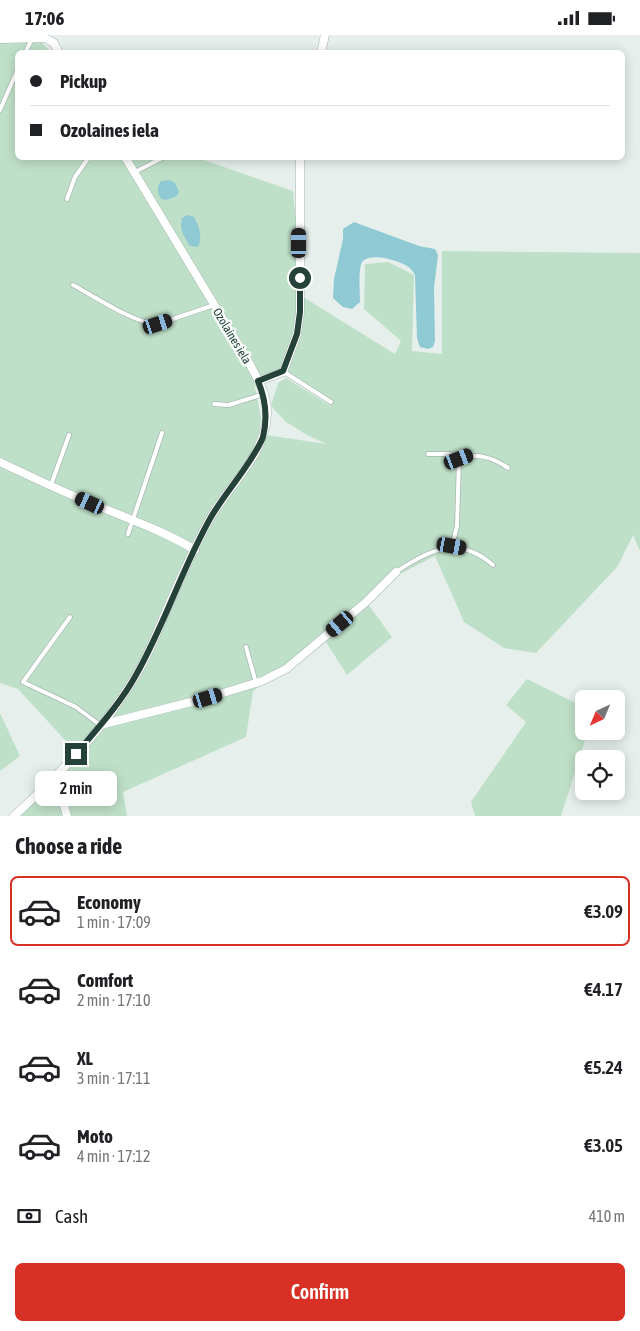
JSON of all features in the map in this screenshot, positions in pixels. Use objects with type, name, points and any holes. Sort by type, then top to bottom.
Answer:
[{"type":"street","points":[[322,50],[325,35]]},
{"type":"street","points":[[0,39],[45,38],[54,43],[58,50]]},
{"type":"street","name":"Ozolaines iela","points":[[14,816],[56,775],[100,725],[135,677],[155,640],[170,601],[211,518],[248,465],[262,439],[267,414],[264,394],[258,381],[127,160]]},
{"type":"street","points":[[258,381],[283,371],[297,334],[300,312],[300,160]]},
{"type":"street","points":[[0,462],[90,503],[134,519],[179,540],[195,550]]},
{"type":"street","points":[[100,725],[208,698],[256,683],[286,669],[366,601],[396,572]]},
{"type":"street","points":[[56,775],[67,816]]},
{"type":"lane","points":[[26,50],[32,39]]},
{"type":"lane","points":[[0,110],[15,76]]},
{"type":"lane","points":[[67,199],[75,177],[87,160]]},
{"type":"lane","points":[[134,173],[158,160]]},
{"type":"lane","points":[[73,285],[150,324],[158,324],[214,305]]},
{"type":"lane","points":[[283,371],[331,402]]},
{"type":"lane","points":[[214,404],[228,405],[264,394]]},
{"type":"lane","points":[[128,534],[162,433]]},
{"type":"lane","points":[[51,485],[69,435]]},
{"type":"lane","points":[[428,453],[450,454],[459,459]]},
{"type":"lane","points":[[459,459],[469,455],[496,460],[508,468]]},
{"type":"lane","points":[[452,546],[456,525],[459,459]]},
{"type":"lane","points":[[396,572],[427,553],[452,546],[470,549],[493,565]]},
{"type":"lane","points":[[70,617],[23,682],[76,707],[100,725]]},
{"type":"lane","points":[[246,647],[256,683]]},
{"type":"green space","points":[[0,35],[36,35],[48,50],[15,50],[15,160],[204,160],[293,191],[303,297],[395,354],[401,341],[364,309],[365,264],[388,262],[414,275],[412,351],[442,354],[442,251],[640,253],[640,551],[633,535],[618,566],[536,653],[504,648],[464,622],[435,556],[400,574],[368,604],[392,637],[347,675],[326,642],[253,691],[246,737],[123,792],[127,816],[11,816],[77,753],[18,689],[0,683]],"holes":[[[283,370],[334,408],[286,378],[278,383],[271,406],[286,422],[327,444],[259,434],[261,418],[254,382]]]},
{"type":"green space","points":[[527,679],[575,703],[575,740],[585,740],[582,750],[575,750],[575,772],[561,816],[475,816],[471,802],[526,722],[506,705]]},
{"type":"green space","points":[[0,713],[20,756],[0,771]]},
{"type":"water","points":[[170,180],[175,183],[179,192],[177,196],[166,200],[161,199],[158,190],[160,183],[161,181]]},
{"type":"water","points":[[188,215],[194,217],[199,228],[200,239],[198,247],[190,246],[183,233],[181,226],[182,218]]},
{"type":"water","points":[[354,222],[419,246],[435,249],[438,255],[434,288],[435,341],[433,347],[428,349],[420,347],[417,338],[415,275],[410,268],[403,264],[391,259],[378,257],[366,259],[362,262],[360,270],[360,302],[352,309],[343,307],[333,298],[334,279],[343,239],[343,229]]},
{"type":"route","points":[[76,754],[135,677],[155,640],[170,601],[211,518],[248,465],[262,439],[267,414],[264,394],[258,381],[283,371],[297,334],[300,312],[300,278]]}]
